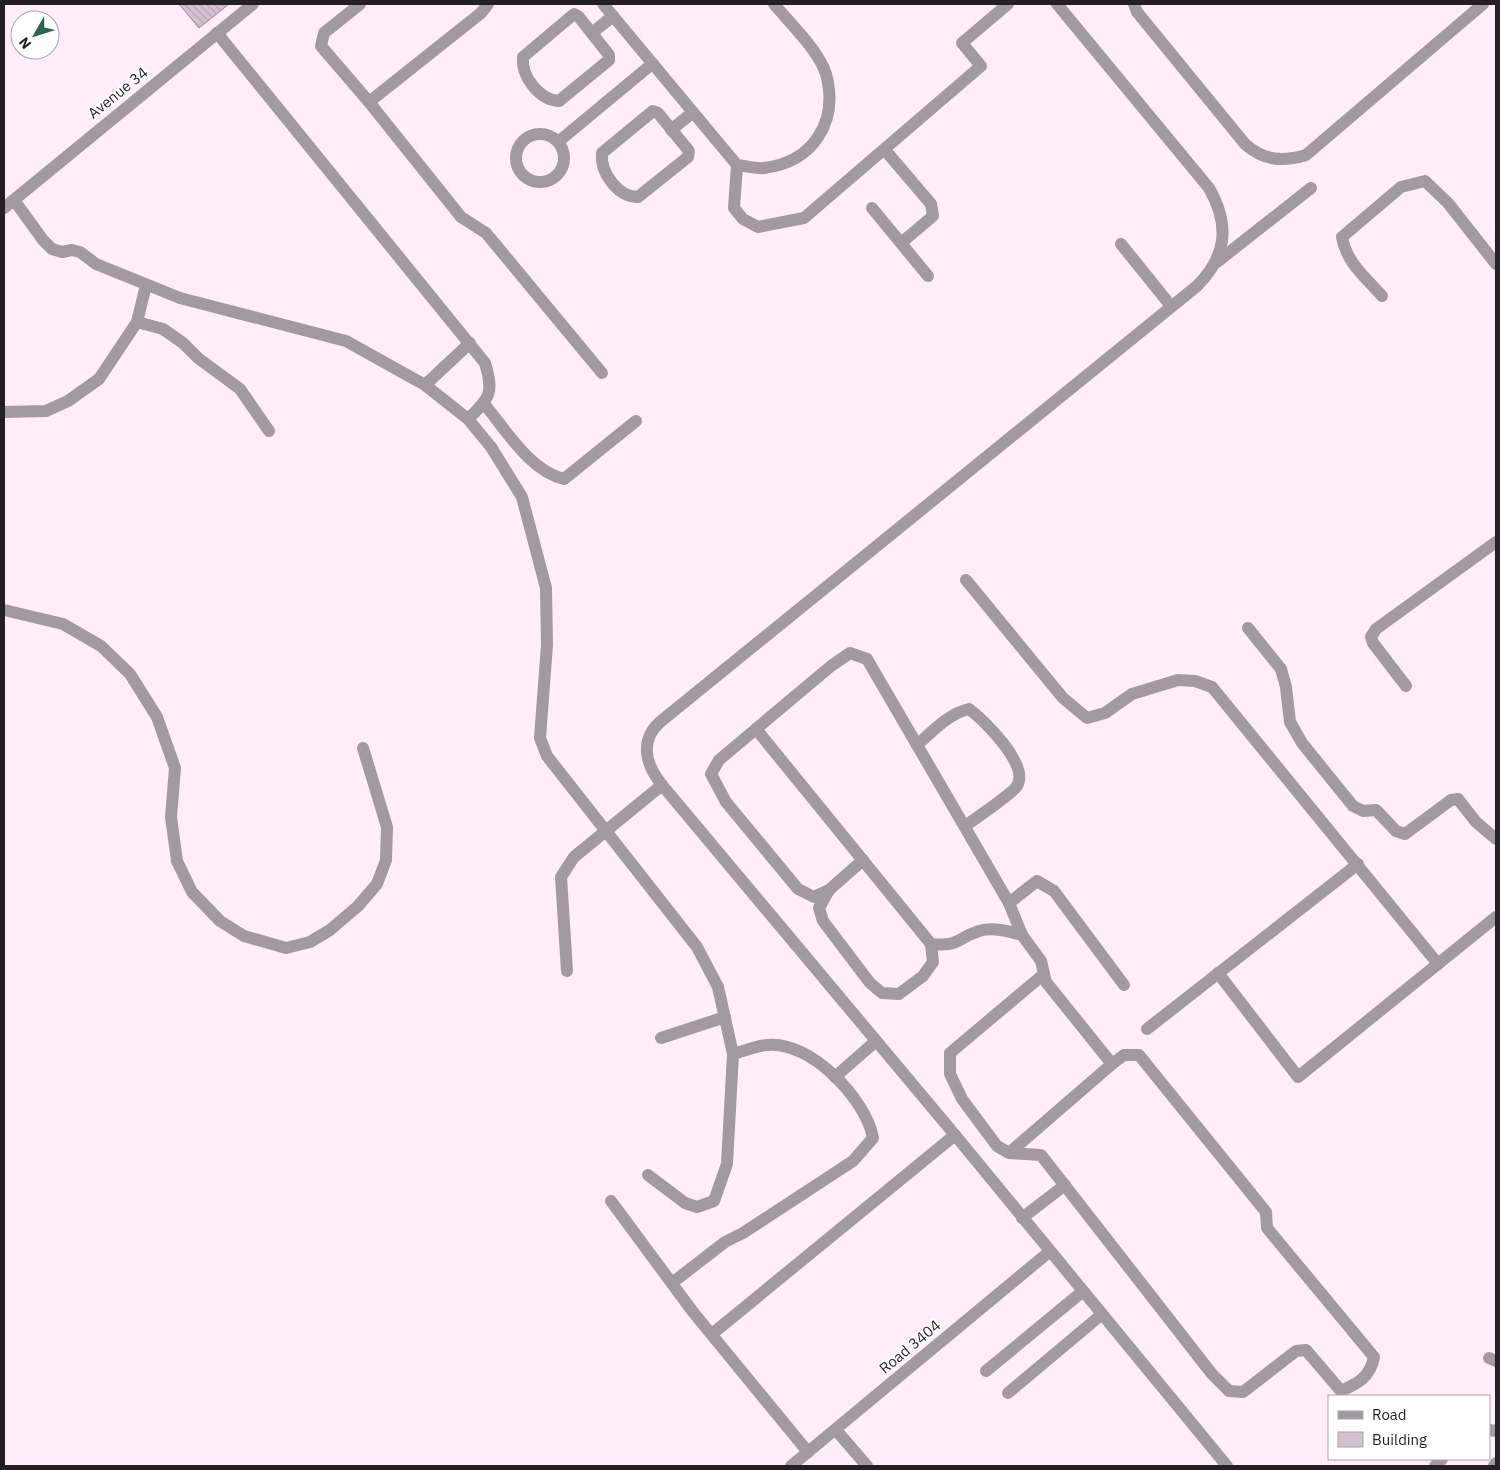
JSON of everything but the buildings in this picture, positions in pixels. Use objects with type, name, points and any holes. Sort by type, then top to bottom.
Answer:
[{"type":"street","name":"Avenue 34","points":[[9,204],[253,4]]},
{"type":"street","points":[[360,4],[324,33],[321,46],[369,102],[461,217],[486,233],[602,373]]},
{"type":"street","points":[[369,102],[480,13],[488,4]]},
{"type":"street","points":[[602,4],[737,165],[762,168],[782,164],[805,152],[819,138],[828,117],[826,75],[818,58],[774,4]]},
{"type":"street","points":[[737,165],[734,208],[743,219],[758,226],[804,218],[982,66],[962,42],[1008,4]]},
{"type":"street","points":[[1057,4],[1209,188],[1216,202],[1223,232],[1217,262]]},
{"type":"street","points":[[1134,4],[1137,12],[1245,144],[1257,154],[1273,159],[1290,160],[1306,155],[1483,4]]},
{"type":"street","points":[[574,14],[592,33],[609,55],[609,60],[559,101],[550,100],[542,96],[525,75],[522,57],[574,14]]},
{"type":"street","points":[[592,33],[613,16]]},
{"type":"street","points":[[217,33],[485,362],[491,382],[490,393],[484,405],[468,419]]},
{"type":"street","points":[[558,142],[652,64]]},
{"type":"street","points":[[653,111],[671,130],[689,151],[688,157],[638,197],[629,197],[621,193],[604,172],[601,162],[602,153],[653,111]]},
{"type":"street","points":[[671,130],[692,113]]},
{"type":"street","points":[[884,150],[931,204],[933,216],[901,243]]},
{"type":"street","points":[[1382,296],[1352,262],[1344,250],[1342,237],[1401,187],[1425,181],[1448,203],[1496,264]]},
{"type":"street","points":[[1227,1466],[1049,1252],[955,1135],[662,785],[654,775],[646,751],[646,743],[654,728],[1171,306],[1209,274],[1217,262],[1311,188]]},
{"type":"street","points":[[9,204],[52,249],[62,252],[72,250],[80,252],[96,264],[146,286],[190,301],[346,341],[425,384],[468,419],[491,447],[522,497],[546,588],[547,645],[540,738],[546,756],[607,830],[697,947],[718,988],[733,1054],[727,1164],[714,1200],[706,1206],[697,1207],[685,1203],[648,1175]]},
{"type":"street","points":[[872,208],[928,276]]},
{"type":"street","points":[[1121,244],[1171,306]]},
{"type":"street","points":[[4,412],[46,411],[68,401],[99,379],[137,322],[146,286]]},
{"type":"street","points":[[137,322],[163,329],[240,389],[269,431]]},
{"type":"street","points":[[425,384],[470,344]]},
{"type":"street","points":[[484,405],[531,460],[550,476],[564,479],[636,420]]},
{"type":"street","points":[[1406,686],[1373,644],[1371,637],[1376,630],[1496,542]]},
{"type":"street","points":[[966,580],[1063,698],[1087,718],[1105,713],[1132,694],[1178,680],[1195,681],[1212,687],[1438,964]]},
{"type":"street","points":[[4,610],[63,624],[101,646],[130,674],[157,717],[175,768],[170,817],[177,861],[192,892],[220,921],[244,936],[286,948],[310,942],[330,930],[351,912],[376,884],[386,860],[387,826],[363,748]]},
{"type":"street","points":[[1248,628],[1281,669],[1286,687],[1290,722],[1302,743],[1353,806],[1363,811],[1376,810],[1396,831],[1404,834],[1451,800],[1458,799],[1476,822],[1496,839]]},
{"type":"street","points":[[863,860],[829,890],[814,897],[798,889],[726,802],[711,774],[719,760],[831,666],[850,653],[867,659],[966,826],[1009,903],[1022,935],[1041,960],[1046,982],[1112,1064]]},
{"type":"street","points":[[917,744],[946,720],[968,709],[982,719],[1017,762],[1020,775],[1017,786],[966,826]]},
{"type":"street","points":[[756,729],[932,944],[933,962],[923,976],[899,994],[882,992],[870,983],[823,921],[819,908],[829,890]]},
{"type":"street","points":[[567,971],[561,877],[574,857],[662,785]]},
{"type":"street","points":[[1148,1029],[1358,864]]},
{"type":"street","points":[[1009,903],[1037,881],[1054,891],[1124,984]]},
{"type":"street","points":[[1218,973],[1298,1077],[1496,917]]},
{"type":"street","points":[[932,944],[948,946],[979,932],[1003,930],[1022,935]]},
{"type":"street","points":[[1010,1152],[1112,1064],[1124,1055],[1139,1055],[1266,1212],[1267,1228],[1374,1357],[1371,1371],[1355,1384],[1341,1391],[1306,1350],[1296,1351],[1243,1392],[1229,1390],[1212,1374],[1041,1155],[1010,1152],[997,1146],[962,1099],[950,1074],[950,1053],[1044,974]]},
{"type":"street","points":[[661,1038],[725,1018]]},
{"type":"street","points":[[835,1077],[876,1041]]},
{"type":"street","points":[[672,1283],[724,1242],[743,1233],[853,1161],[866,1149],[873,1138],[871,1127],[850,1094],[835,1077],[802,1051],[783,1046],[767,1045],[733,1054]]},
{"type":"street","points":[[712,1334],[955,1135]]},
{"type":"street","points":[[1022,1218],[1065,1185]]},
{"type":"street","points":[[611,1201],[712,1334],[808,1452]]},
{"type":"street","name":"Road 3404","points":[[791,1466],[1049,1252]]},
{"type":"street","points":[[986,1371],[1082,1292]]},
{"type":"street","points":[[1008,1393],[1101,1315]]},
{"type":"street","points":[[836,1430],[867,1466]]}]
